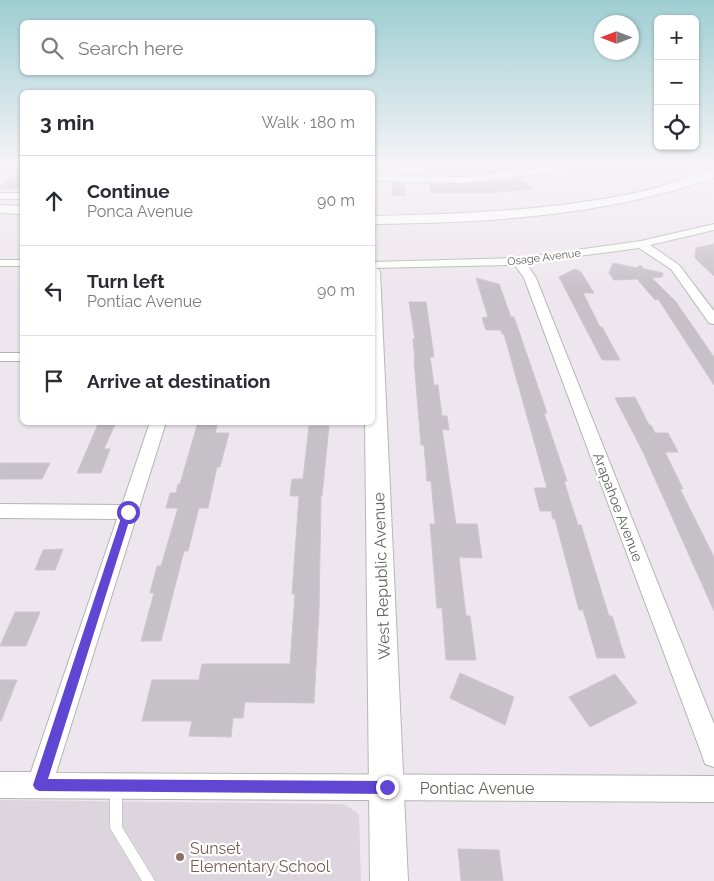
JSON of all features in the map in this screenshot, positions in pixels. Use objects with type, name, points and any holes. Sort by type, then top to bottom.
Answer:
[{"type":"main road","points":[[375,211],[472,208]]},
{"type":"main road","points":[[375,220],[447,220],[567,208]]},
{"type":"main road","points":[[0,209],[20,210]]},
{"type":"main road","points":[[0,218],[20,218]]},
{"type":"main road","name":"West Republic Avenue","points":[[375,375],[389,881]]},
{"type":"street","name":"Osage Avenue","points":[[375,266],[519,261],[641,244],[714,227]]},
{"type":"street","points":[[641,244],[675,267],[714,320]]},
{"type":"street","name":"Arapahoe Avenue","points":[[519,261],[530,278],[714,755]]},
{"type":"street","points":[[0,262],[20,263]]},
{"type":"street","points":[[0,357],[20,357]]},
{"type":"street","points":[[39,785],[157,425]]},
{"type":"street","points":[[0,511],[128,512]]},
{"type":"street","name":"Pontiac Avenue","points":[[0,785],[714,790]]},
{"type":"lane","points":[[116,786],[116,828],[149,881]]},
{"type":"shaded area","name":"Sunset Elementary School","points":[[0,800],[344,804],[359,814],[361,881],[0,881]]},
{"type":"building","points":[[714,244],[714,276],[695,258],[696,248]]},
{"type":"building","points":[[613,263],[637,268],[640,265],[644,269],[663,273],[662,277],[652,278],[676,302],[714,357],[714,385],[658,299],[655,300],[637,279],[614,280],[609,273]]},
{"type":"building","points":[[575,269],[581,272],[594,293],[583,293],[600,327],[602,327],[620,360],[602,360],[559,277]]},
{"type":"building","points":[[476,278],[499,284],[511,317],[514,317],[547,413],[544,413],[567,481],[564,481],[578,525],[581,525],[609,616],[612,616],[625,658],[597,658],[583,610],[579,610],[555,519],[553,519],[551,511],[540,511],[534,488],[547,488],[504,334],[502,334],[501,330],[486,330],[482,318],[488,317]]},
{"type":"building","points":[[409,302],[426,302],[434,357],[430,357],[434,385],[438,385],[442,416],[447,416],[449,430],[442,429],[456,524],[477,524],[482,558],[459,557],[466,616],[470,616],[476,660],[446,660],[442,608],[437,608],[430,524],[435,524],[431,481],[427,481],[424,445],[421,445],[414,360],[413,339],[415,339]]},
{"type":"building","points":[[635,397],[655,433],[668,433],[678,452],[665,452],[683,489],[680,489],[714,557],[714,611],[643,452],[615,398]]},
{"type":"building","points":[[98,425],[115,425],[104,449],[110,449],[101,473],[77,473]]},
{"type":"building","points":[[197,425],[217,425],[215,433],[229,433],[220,467],[217,467],[208,508],[199,508],[188,551],[184,551],[161,641],[141,641],[154,593],[150,593],[157,566],[161,566],[178,508],[166,508],[170,493],[176,493],[178,484],[180,484]]},
{"type":"building","points":[[309,426],[329,426],[321,496],[319,612],[314,703],[245,702],[243,718],[233,718],[231,737],[189,736],[192,721],[142,721],[152,680],[199,680],[202,664],[290,664],[295,594],[292,594],[299,496],[290,496],[292,479],[303,479]]},
{"type":"building","points":[[0,463],[50,463],[42,479],[0,479]]},
{"type":"building","points":[[63,549],[55,570],[35,570],[43,550]]},
{"type":"building","points":[[15,612],[40,612],[26,646],[0,646]]},
{"type":"building","points":[[460,673],[514,697],[505,725],[450,698]]},
{"type":"building","points":[[615,674],[637,703],[590,727],[569,697]]},
{"type":"building","points":[[0,680],[17,680],[1,721],[0,721]]},
{"type":"building","points":[[458,849],[499,850],[503,881],[461,881]]},
{"type":"place","name":"Sunset Elementary School","points":[[180,857]]},
{"type":"route","points":[[128,512],[39,785],[387,787]]}]
